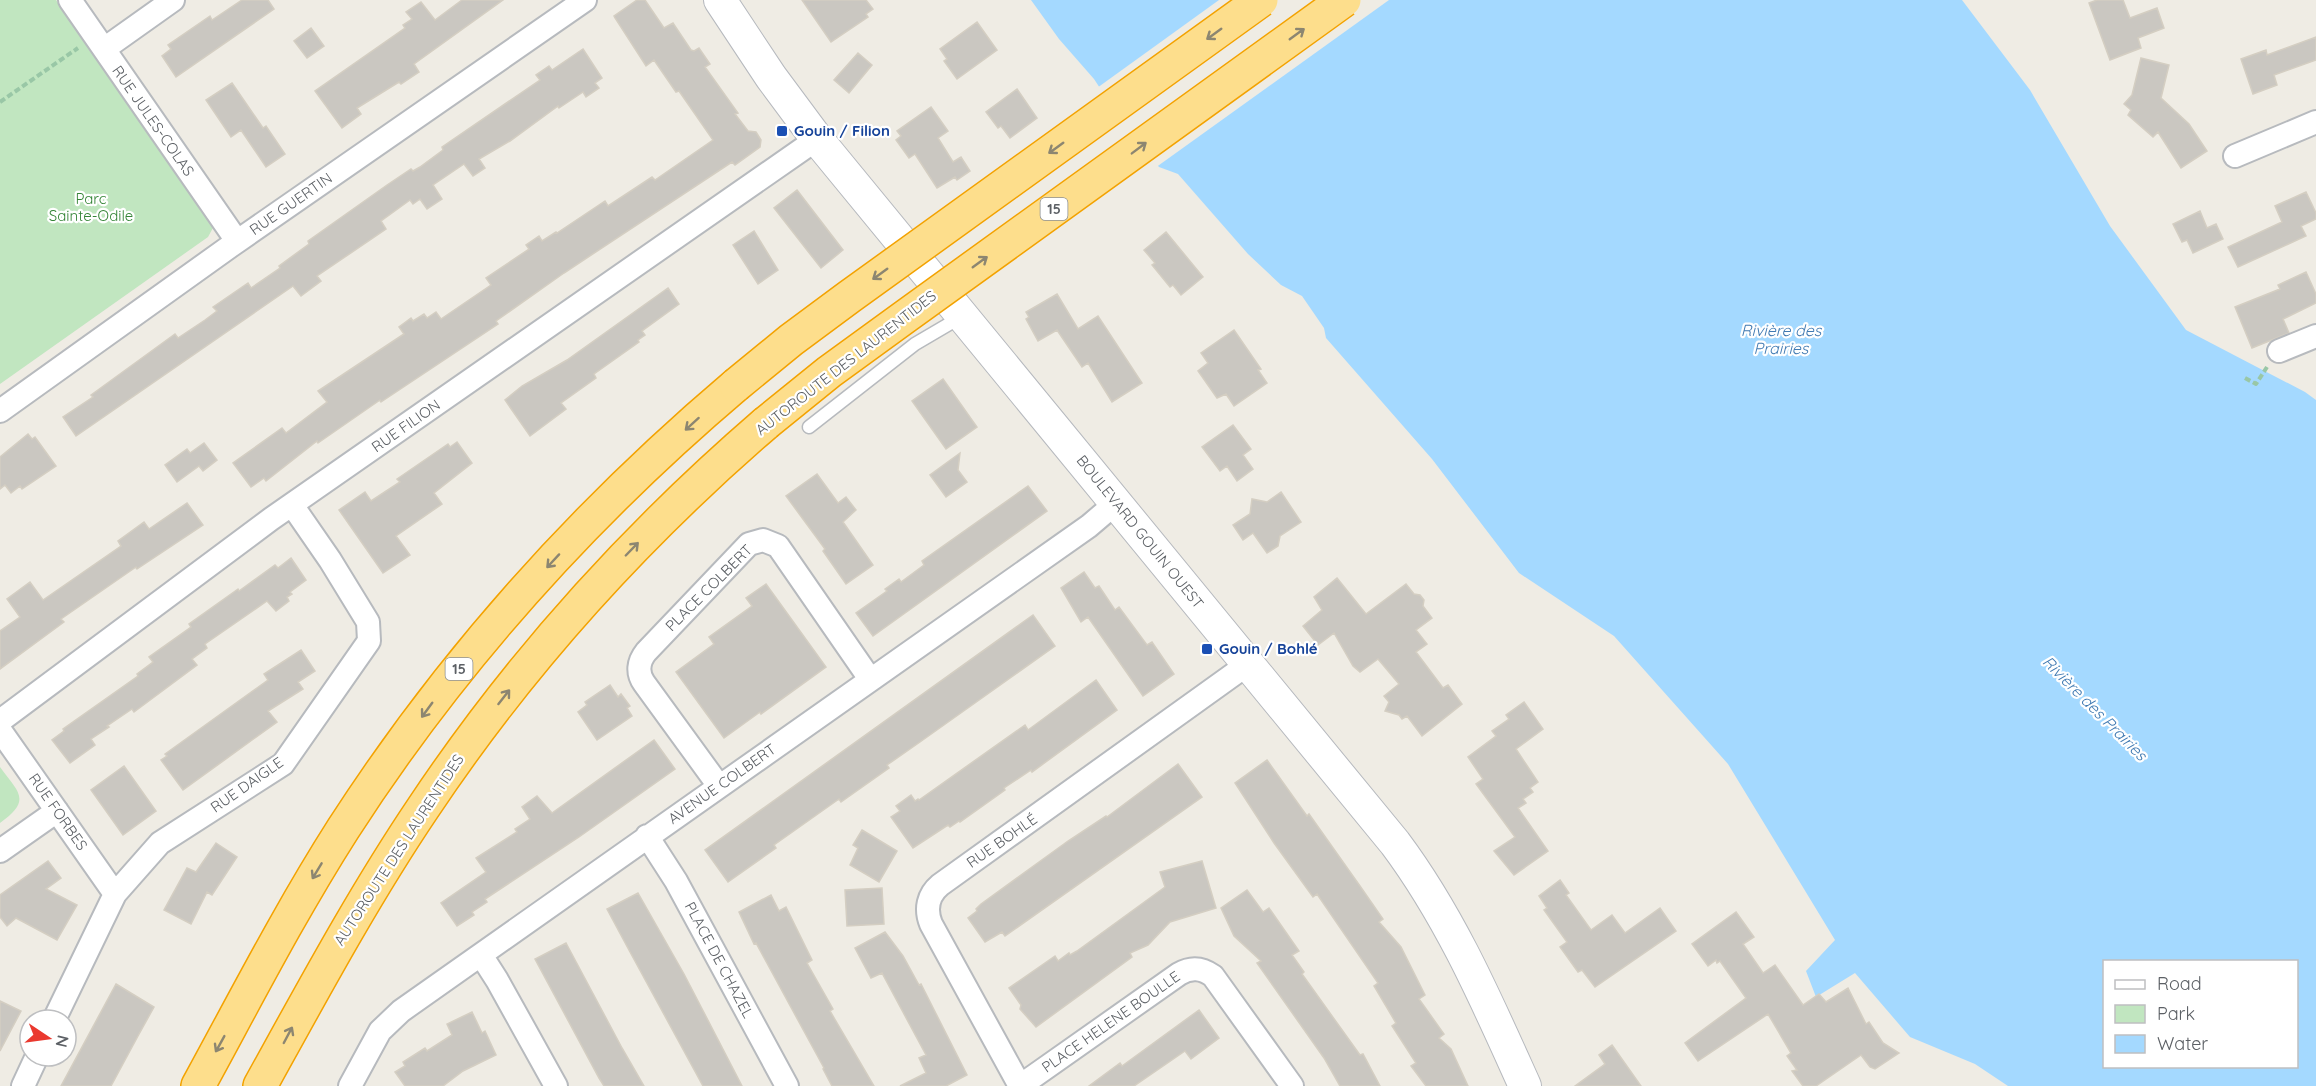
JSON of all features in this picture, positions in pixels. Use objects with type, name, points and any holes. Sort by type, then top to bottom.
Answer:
[{"type":"highway","name":"15","points":[[198,1086],[321,864],[373,784],[432,703],[505,614],[576,537],[653,460],[782,347],[1261,0]]},
{"type":"highway","name":"AUTOROUTE DES LAURENTIDES","points":[[260,1086],[332,956],[428,800],[488,717],[563,624],[625,556],[705,477],[829,372],[1344,0]]},
{"type":"street","name":"RUE JULES-COLAS","points":[[70,0],[237,241]]},
{"type":"street","points":[[99,43],[173,0]]},
{"type":"street","name":"RUE GUERTIN","points":[[0,411],[237,241],[585,0]]},
{"type":"street","name":"BOULEVARD GOUIN OUEST","points":[[720,0],[771,77],[817,139],[1381,824],[1424,884],[1468,960],[1525,1086]]},
{"type":"street","points":[[2235,156],[2316,122]]},
{"type":"street","name":"RUE FILION","points":[[0,721],[292,505],[817,139]]},
{"type":"street","points":[[2272,360],[2316,336]]},
{"type":"street","name":"AVENUE COLBERT","points":[[350,1086],[375,1039],[387,1023],[647,836],[1089,526],[1116,503]]},
{"type":"street","name":"RUE DAIGLE","points":[[60,1008],[115,894],[160,843],[283,764],[369,641],[368,622],[330,560],[292,505]]},
{"type":"street","name":"PLACE COLBERT","points":[[719,786],[644,683],[639,665],[646,652],[749,544],[763,540],[778,546],[870,679]]},
{"type":"street","name":"RUE BOHLÉ","points":[[1020,1086],[932,924],[928,908],[930,898],[940,885],[1248,664]]},
{"type":"street","name":"RUE FORBES","points":[[0,730],[115,894]]},
{"type":"street","points":[[0,851],[57,811]]},
{"type":"street","name":"PLACE DE CHAZEL","points":[[647,836],[676,881],[787,1086]]},
{"type":"street","points":[[481,955],[555,1086]]},
{"type":"street","name":"PLACE HELENE BOULLE","points":[[1020,1086],[1179,974],[1194,969],[1213,976],[1292,1086]]},
{"type":"street","points":[[23,1086],[31,1068]]},
{"type":"lane","points":[[809,427],[915,345],[962,316]]},
{"type":"path","points":[[0,102],[99,43]]},
{"type":"path","points":[[2246,378],[2256,384],[2272,360]]},
{"type":"green space","name":"Parc Sainte-Odile","points":[[0,0],[56,0],[214,226],[208,237],[0,384]]},
{"type":"green space","points":[[0,767],[17,790],[19,802],[10,815],[0,823]]},
{"type":"water","name":"Rivière des Prairies","points":[[1031,0],[1962,0],[2030,90],[2110,226],[2186,330],[2305,392],[2316,400],[2316,1086],[2008,1086],[1975,1064],[1910,1037],[1855,973],[1816,997],[1806,971],[1835,940],[1728,764],[1614,636],[1519,573],[1432,459],[1326,338],[1324,328],[1302,296],[1281,285],[1248,254],[1178,174],[1159,167],[1119,117],[1094,79],[1059,39]]},
{"type":"pier","points":[[1219,0],[1389,0],[1155,168],[1117,119],[1097,88]]},
{"type":"building","points":[[242,0],[268,0],[274,9],[176,77],[162,56],[171,49],[168,45],[210,16],[212,20]]},
{"type":"building","points":[[462,0],[503,0],[414,64],[419,72],[357,108],[361,114],[342,128],[315,91],[405,28],[403,25],[412,19],[406,12],[421,2],[435,20]]},
{"type":"building","points":[[637,0],[645,0],[664,28],[673,23],[691,50],[699,48],[710,64],[705,67],[748,131],[756,132],[761,140],[760,147],[735,165],[732,162],[564,273],[496,321],[498,324],[318,443],[317,441],[266,481],[264,478],[251,487],[233,463],[282,428],[286,433],[327,402],[318,391],[404,334],[399,327],[411,318],[413,321],[424,314],[427,318],[436,312],[441,319],[491,285],[486,278],[529,249],[526,245],[539,236],[542,241],[605,201],[608,206],[652,177],[655,180],[713,140],[654,60],[646,66],[615,18],[614,16]]},
{"type":"building","points":[[802,0],[866,0],[873,9],[866,14],[868,17],[831,42]]},
{"type":"building","points":[[2097,0],[2123,0],[2130,18],[2157,8],[2164,28],[2138,38],[2141,48],[2110,60],[2089,3]]},
{"type":"building","points":[[977,22],[997,50],[957,79],[944,61],[947,59],[940,49]]},
{"type":"building","points":[[311,28],[324,46],[307,58],[294,41]]},
{"type":"building","points":[[2316,37],[2316,60],[2274,75],[2277,85],[2253,94],[2241,59],[2266,50],[2267,55]]},
{"type":"building","points":[[583,49],[602,78],[595,83],[599,88],[586,97],[583,92],[559,108],[558,106],[510,141],[479,159],[485,168],[473,176],[464,164],[433,185],[442,199],[427,209],[420,199],[413,204],[410,200],[381,221],[386,229],[317,276],[321,281],[301,296],[293,286],[76,436],[63,417],[93,397],[91,395],[175,334],[178,338],[205,320],[217,311],[213,307],[248,283],[251,288],[280,268],[279,266],[309,244],[308,241],[411,169],[413,171],[420,167],[443,150],[442,147],[540,80],[536,75],[549,66],[552,70]]},
{"type":"building","points":[[858,53],[872,65],[849,93],[834,80]]},
{"type":"building","points":[[2141,58],[2169,65],[2161,98],[2189,124],[2207,151],[2181,168],[2158,132],[2153,137],[2128,115],[2131,110],[2124,104],[2132,95]]},
{"type":"building","points":[[232,83],[263,128],[266,126],[285,154],[266,167],[241,130],[231,137],[206,100]]},
{"type":"building","points":[[1017,89],[1037,118],[1010,138],[1001,126],[998,128],[986,112]]},
{"type":"building","points":[[931,107],[948,131],[938,138],[953,162],[961,157],[970,171],[957,180],[955,177],[937,188],[915,154],[909,158],[896,140],[901,136],[897,131]]},
{"type":"building","points":[[797,190],[843,250],[821,268],[774,208]]},
{"type":"building","points":[[2306,192],[2316,213],[2316,219],[2301,226],[2306,236],[2238,267],[2228,247],[2282,222],[2275,206]]},
{"type":"building","points":[[2200,211],[2207,228],[2216,224],[2223,239],[2193,253],[2187,240],[2182,242],[2173,224]]},
{"type":"building","points":[[754,231],[778,270],[758,284],[733,245]]},
{"type":"building","points":[[1166,232],[1203,277],[1181,295],[1173,285],[1170,287],[1152,265],[1155,263],[1144,250]]},
{"type":"building","points":[[2306,272],[2316,294],[2316,303],[2283,319],[2289,333],[2252,348],[2235,307],[2280,289],[2278,285]]},
{"type":"building","points":[[668,288],[679,304],[642,331],[645,335],[638,340],[639,342],[594,374],[596,378],[561,403],[566,409],[530,436],[505,400],[522,386],[567,360]]},
{"type":"building","points":[[1057,294],[1078,329],[1098,316],[1142,383],[1112,402],[1088,363],[1082,367],[1057,330],[1038,341],[1026,319],[1029,317],[1026,312]]},
{"type":"building","points":[[1234,330],[1261,369],[1258,370],[1267,383],[1234,406],[1226,394],[1217,398],[1198,371],[1208,363],[1201,353]]},
{"type":"building","points":[[943,379],[977,427],[946,449],[912,401]]},
{"type":"building","points":[[1233,425],[1251,449],[1243,455],[1253,469],[1237,481],[1227,466],[1220,471],[1202,447]]},
{"type":"building","points":[[28,434],[32,439],[35,437],[56,466],[22,489],[20,486],[11,493],[5,485],[0,489],[0,457]]},
{"type":"building","points":[[457,442],[472,463],[434,493],[442,504],[396,536],[410,555],[383,573],[339,510],[365,492],[371,501],[400,482],[397,479],[448,444],[450,447]]},
{"type":"building","points":[[204,443],[217,460],[203,471],[199,466],[177,482],[165,465],[187,449],[190,453]]},
{"type":"building","points":[[960,453],[958,470],[967,482],[946,497],[930,475]]},
{"type":"building","points":[[817,474],[838,503],[846,497],[856,510],[843,522],[873,565],[846,584],[823,551],[825,549],[786,496]]},
{"type":"building","points":[[1028,486],[1047,511],[873,636],[856,613],[887,591],[885,589],[899,579],[901,582],[924,565],[922,561]]},
{"type":"building","points":[[1281,492],[1301,522],[1280,536],[1278,546],[1267,553],[1253,533],[1243,540],[1233,525],[1250,514],[1252,499],[1267,502]]},
{"type":"building","points":[[187,503],[203,525],[137,569],[136,567],[61,619],[64,622],[0,669],[0,631],[20,617],[7,599],[30,582],[43,600],[121,546],[118,541],[144,522],[149,529]]},
{"type":"building","points":[[291,558],[306,580],[290,592],[292,594],[287,597],[289,601],[276,611],[267,601],[205,644],[207,648],[192,659],[197,665],[134,712],[132,709],[107,726],[109,727],[91,739],[95,745],[70,763],[52,740],[64,731],[63,729],[138,676],[137,674],[153,662],[149,657],[191,627],[189,624],[275,565],[278,568]]},
{"type":"building","points":[[1084,572],[1095,588],[1099,586],[1115,610],[1119,607],[1147,645],[1152,642],[1174,674],[1143,696],[1088,617],[1081,622],[1061,588]]},
{"type":"building","points":[[1337,578],[1366,614],[1406,584],[1414,594],[1420,595],[1424,600],[1423,606],[1432,618],[1416,630],[1427,644],[1416,652],[1443,688],[1448,685],[1462,704],[1422,736],[1407,716],[1402,719],[1399,715],[1385,711],[1389,702],[1384,696],[1399,684],[1378,659],[1360,672],[1353,666],[1334,633],[1318,645],[1303,626],[1322,610],[1314,597]]},
{"type":"building","points":[[766,584],[826,667],[724,738],[676,672],[714,644],[709,637],[752,606],[746,598]]},
{"type":"building","points":[[1033,615],[1055,646],[887,765],[889,768],[841,802],[839,799],[774,845],[776,848],[728,882],[705,850]]},
{"type":"building","points":[[301,650],[315,671],[298,682],[303,689],[268,711],[277,722],[183,790],[161,760],[167,756],[165,754],[268,680],[264,674]]},
{"type":"building","points":[[1096,680],[1117,710],[1032,772],[1031,770],[1004,788],[1005,790],[960,822],[950,827],[948,825],[913,848],[891,817],[900,811],[896,806],[911,795],[915,801],[919,800],[1025,725],[1028,730]]},
{"type":"building","points":[[610,685],[618,697],[621,694],[630,706],[627,708],[632,716],[597,740],[578,712],[587,705],[585,702]]},
{"type":"building","points":[[1524,702],[1543,729],[1516,749],[1538,782],[1530,788],[1533,792],[1523,799],[1526,803],[1518,808],[1548,851],[1514,875],[1494,851],[1515,837],[1476,784],[1483,779],[1468,757],[1496,736],[1492,731],[1509,719],[1506,715]]},
{"type":"building","points":[[654,740],[675,769],[579,837],[485,899],[487,902],[472,912],[474,915],[457,926],[441,903],[486,872],[476,858],[517,832],[515,829],[530,819],[522,807],[537,796],[552,813]]},
{"type":"building","points":[[1267,760],[1307,816],[1309,814],[1383,919],[1379,922],[1401,947],[1425,995],[1419,999],[1444,1034],[1439,1038],[1451,1049],[1468,1086],[1426,1086],[1411,1066],[1416,1063],[1392,1026],[1396,1023],[1374,986],[1378,983],[1317,894],[1313,897],[1274,843],[1235,783]]},
{"type":"building","points":[[1178,764],[1202,797],[1005,936],[1002,932],[985,942],[968,918],[977,911],[976,909],[981,904],[1068,841],[1107,817]]},
{"type":"building","points":[[124,766],[156,811],[123,835],[91,790]]},
{"type":"building","points":[[862,830],[897,851],[879,882],[850,865],[858,848],[853,845]]},
{"type":"building","points":[[216,843],[237,857],[212,895],[207,892],[191,924],[164,910],[187,868],[196,872]]},
{"type":"building","points":[[48,861],[61,878],[46,889],[77,905],[57,940],[16,918],[7,926],[0,917],[0,895]]},
{"type":"building","points":[[1202,861],[1216,908],[1170,922],[1148,945],[1130,953],[1132,957],[1036,1027],[1020,1009],[1021,1005],[1009,988],[1055,956],[1058,961],[1069,953],[1070,955],[1077,951],[1165,887],[1160,872]]},
{"type":"building","points":[[1560,880],[1569,893],[1566,895],[1591,930],[1612,915],[1625,933],[1660,908],[1676,931],[1595,987],[1582,970],[1578,972],[1560,947],[1567,942],[1544,910],[1547,908],[1539,896]]},
{"type":"building","points":[[882,888],[884,924],[847,926],[845,890]]},
{"type":"building","points":[[1247,890],[1263,912],[1269,908],[1299,951],[1292,955],[1304,972],[1302,974],[1360,1055],[1363,1054],[1380,1086],[1340,1086],[1324,1058],[1257,963],[1261,961],[1234,936],[1221,908]]},
{"type":"building","points":[[638,893],[684,974],[742,1086],[703,1086],[630,952],[607,909]]},
{"type":"building","points":[[771,895],[779,911],[786,907],[812,960],[807,963],[833,1009],[830,1011],[874,1086],[832,1086],[756,943],[754,944],[739,912]]},
{"type":"building","points":[[1736,912],[1754,937],[1743,944],[1763,973],[1775,965],[1803,1005],[1819,994],[1826,1002],[1848,988],[1866,1024],[1869,1022],[1883,1043],[1899,1053],[1875,1069],[1870,1067],[1861,1055],[1816,1086],[1803,1086],[1792,1071],[1797,1070],[1787,1056],[1791,1053],[1768,1014],[1698,1061],[1685,1043],[1746,998],[1720,961],[1717,963],[1716,960],[1708,966],[1692,944]]},
{"type":"building","points":[[885,932],[903,956],[919,985],[921,984],[967,1075],[946,1086],[900,1086],[926,1073],[919,1058],[926,1055],[882,973],[871,978],[855,948]]},
{"type":"building","points":[[566,943],[644,1086],[604,1086],[599,1078],[535,959]]},
{"type":"building","points":[[116,984],[154,1007],[111,1086],[61,1086],[71,1068],[78,1068],[78,1054]]},
{"type":"building","points":[[0,1001],[18,1010],[18,1017],[0,1051]]},
{"type":"building","points":[[1199,1010],[1219,1038],[1191,1059],[1185,1051],[1134,1086],[1089,1086],[1120,1063],[1122,1066]]},
{"type":"building","points":[[472,1012],[482,1033],[485,1031],[496,1055],[463,1071],[443,1086],[405,1086],[395,1072],[405,1066],[403,1062],[425,1048],[427,1051],[452,1035],[447,1024]]},
{"type":"building","points":[[1612,1045],[1641,1086],[1575,1086],[1605,1064],[1599,1055]]},
{"type":"place","name":"Gouin / Filion","points":[[782,131]]},
{"type":"place","name":"Gouin / Bohlé","points":[[1207,649]]}]
